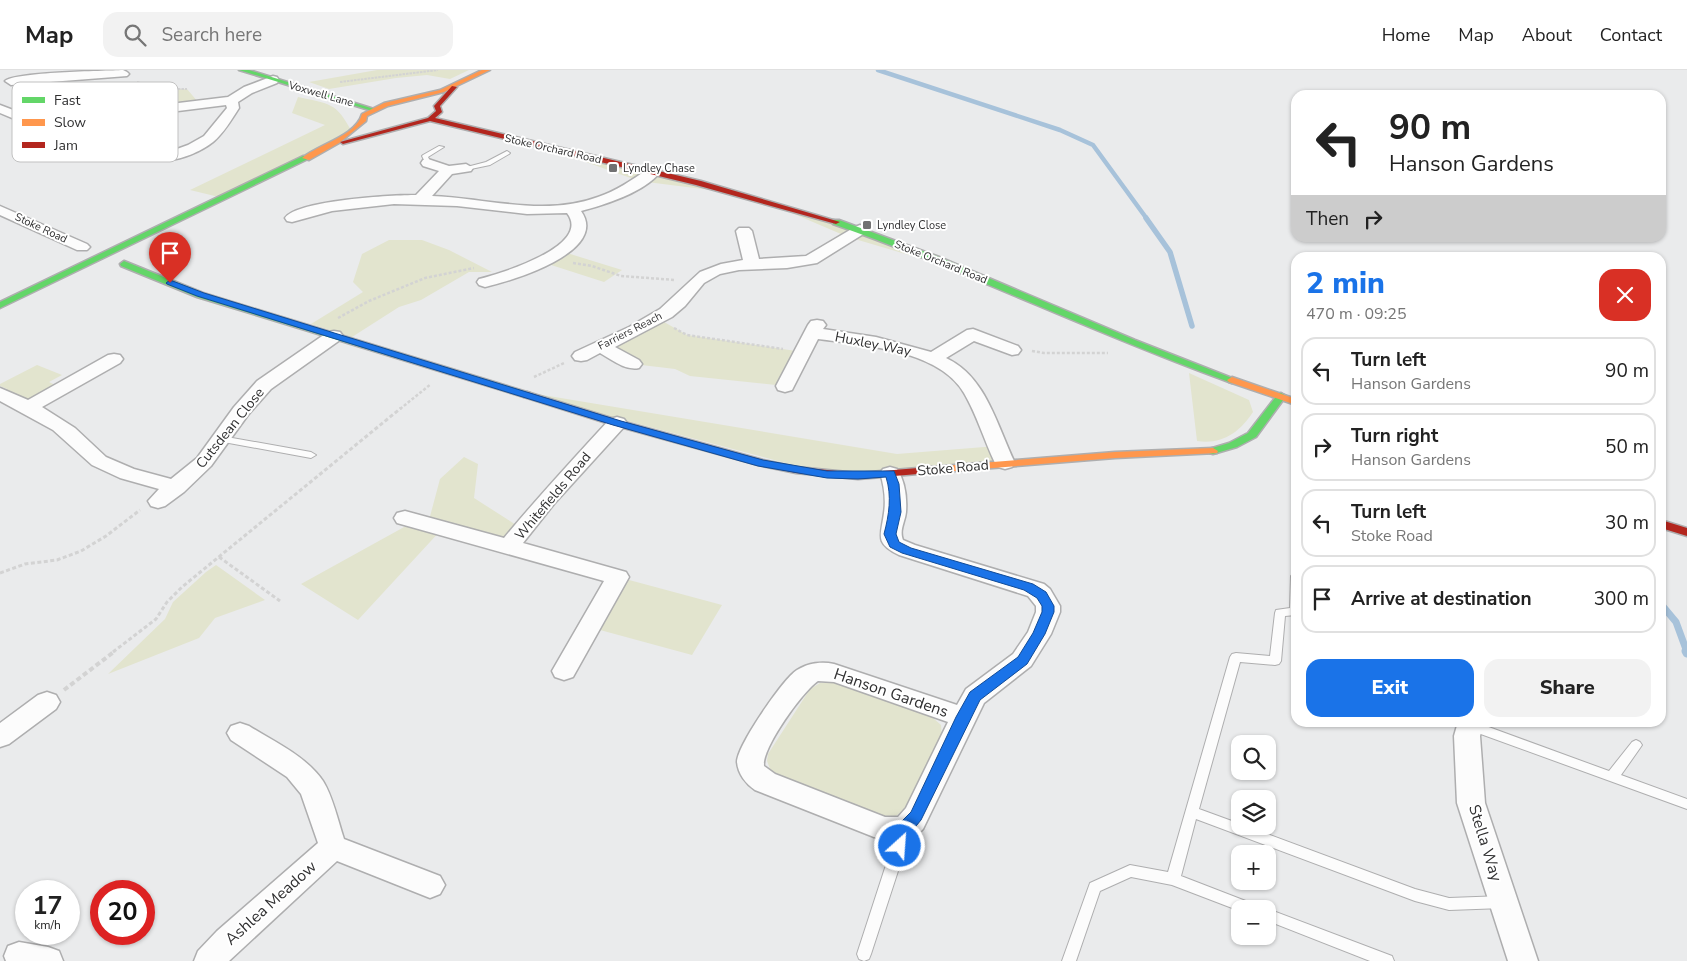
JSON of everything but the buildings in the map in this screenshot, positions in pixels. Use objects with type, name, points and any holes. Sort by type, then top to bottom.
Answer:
[{"type":"street","name":"Voxwell Lane","points":[[242,70],[371,108]]},
{"type":"street","points":[[0,306],[333,145],[352,132],[364,120],[364,115],[371,108],[424,96],[454,86],[486,70]]},
{"type":"street","points":[[0,92],[10,75],[123,74]]},
{"type":"street","points":[[178,106],[198,102],[231,101],[248,90],[273,80]]},
{"type":"street","points":[[437,106],[454,86]]},
{"type":"street","points":[[187,89],[198,102]]},
{"type":"street","points":[[333,145],[430,119],[439,112],[437,106],[426,101],[402,100]]},
{"type":"street","points":[[178,154],[194,148],[209,139],[233,108],[231,101]]},
{"type":"street","name":"Stoke Orchard Road","points":[[430,119],[750,195],[860,230],[970,273],[1140,347],[1291,400]]},
{"type":"street","points":[[364,120],[380,127],[400,127]]},
{"type":"street","points":[[428,163],[448,170],[466,168]]},
{"type":"street","points":[[420,200],[448,170]]},
{"type":"street","points":[[292,218],[318,209],[377,199],[420,200],[533,211],[571,208],[606,199],[653,172]]},
{"type":"street","points":[[481,275],[522,272],[548,260],[565,247],[576,232],[578,218],[571,208]]},
{"type":"street","name":"Stoke Road","points":[[3,214],[82,247]]},
{"type":"street","name":"Farriers Reach","points":[[581,356],[657,318],[674,307],[694,282],[716,270],[752,263],[792,263],[810,260],[824,254],[860,230]]},
{"type":"street","points":[[744,231],[746,248],[752,263]]},
{"type":"street","name":"Stoke Road","points":[[124,264],[200,295],[447,371],[617,423],[762,463],[796,470],[858,476],[1005,463],[1115,455],[1192,453],[1220,449],[1233,446],[1252,434],[1281,396]]},
{"type":"street","name":"Huxley Way","points":[[785,386],[815,329],[892,345],[932,359],[954,372],[971,388],[1005,463]]},
{"type":"street","points":[[932,359],[973,334],[1012,350]]},
{"type":"street","name":"Cutsdean Close","points":[[158,501],[177,487],[204,462],[241,410],[264,385],[334,336]]},
{"type":"street","points":[[600,346],[633,364]]},
{"type":"street","points":[[28,407],[114,359]]},
{"type":"street","points":[[0,394],[28,407],[68,432],[86,451],[100,461],[157,482],[177,487]]},
{"type":"street","name":"Whitefields Road","points":[[509,548],[547,499],[617,423]]},
{"type":"street","name":"Hanson Gardens","points":[[890,473],[894,484],[895,512],[890,534],[894,544],[906,550],[1028,587],[1042,595],[1048,606],[1048,612],[1039,634],[1022,660],[975,696],[963,717],[916,816],[906,828],[899,830],[884,829],[765,782],[757,777],[752,770],[750,759],[752,753],[800,680],[823,671],[838,674],[963,717]]},
{"type":"street","name":"Whitefields Road","points":[[405,518],[618,577],[564,671]]},
{"type":"street","points":[[1666,526],[1687,532]]},
{"type":"street","points":[[0,737],[47,702]]},
{"type":"street","name":"Stella Way","points":[[1470,727],[1467,736],[1472,803],[1523,961]]},
{"type":"street","points":[[240,733],[296,769],[313,789],[333,847],[430,885]]},
{"type":"street","name":"Ashlea Meadow","points":[[209,961],[228,941],[333,847]]},
{"type":"street","points":[[19,956],[48,961]]},
{"type":"lane","points":[[428,163],[425,156],[441,147]]},
{"type":"lane","points":[[466,168],[488,164],[508,153]]},
{"type":"lane","points":[[221,439],[310,454]]},
{"type":"lane","points":[[1172,879],[1236,657],[1275,661],[1280,613],[1291,612]]},
{"type":"lane","points":[[1479,727],[1687,804]]},
{"type":"lane","points":[[1612,777],[1636,745]]},
{"type":"lane","points":[[1192,812],[1415,895],[1449,904],[1504,902]]},
{"type":"lane","points":[[864,954],[906,828]]},
{"type":"lane","points":[[1070,961],[1095,887],[1130,871],[1172,879],[1231,901]]},
{"type":"lane","points":[[1276,918],[1387,961]]},
{"type":"path","points":[[302,89],[380,76],[438,70]]},
{"type":"path","points":[[123,74],[138,82]]},
{"type":"path","points":[[178,89],[187,89]]},
{"type":"path","points":[[548,260],[592,266],[621,276],[694,282]]},
{"type":"path","points":[[315,330],[369,301],[424,278],[469,268],[481,275]]},
{"type":"path","points":[[657,318],[687,335],[803,352]]},
{"type":"path","points":[[1012,350],[1028,350],[1044,354],[1127,353],[1140,347]]},
{"type":"path","points":[[507,389],[581,356]]},
{"type":"path","points":[[47,702],[136,636],[156,619],[166,602],[182,586],[447,371]]},
{"type":"path","points":[[0,573],[25,564],[57,560],[81,551],[106,536],[138,511],[158,501]]},
{"type":"path","points":[[219,557],[280,600]]},
{"type":"green space","points":[[377,70],[469,70],[450,79],[427,75],[329,89],[309,82]]},
{"type":"green space","points":[[178,89],[187,89],[198,102],[178,108]]},
{"type":"green space","points":[[298,97],[331,106],[341,115],[352,132],[223,198],[190,190],[325,125],[292,113]]},
{"type":"green space","points":[[547,148],[700,182],[751,195],[779,203],[862,231],[970,273],[848,237],[750,195],[639,181]]},
{"type":"green space","points":[[389,240],[422,240],[449,250],[492,272],[469,272],[421,300],[399,307],[352,337],[311,324],[363,292],[353,282],[362,254]]},
{"type":"green space","points":[[567,253],[622,270],[604,282],[548,264]]},
{"type":"green space","points":[[657,318],[687,335],[803,352],[785,386],[690,376],[675,369],[633,364],[600,346]]},
{"type":"green space","points":[[37,365],[62,375],[49,382],[55,385],[23,402],[1,393],[7,389],[0,386],[0,384]]},
{"type":"green space","points":[[1189,373],[1249,400],[1253,412],[1242,426],[1230,436],[1214,441],[1197,441]]},
{"type":"green space","points":[[507,389],[897,454],[997,446],[1005,463],[827,474]]},
{"type":"green space","points":[[464,457],[478,464],[474,498],[524,530],[509,547],[442,529],[358,620],[301,584],[415,521],[428,524],[440,479]]},
{"type":"green space","points":[[216,565],[265,600],[215,618],[199,638],[108,674],[165,619],[173,602]]},
{"type":"green space","points":[[618,577],[722,605],[692,655],[589,627]]},
{"type":"green space","points":[[820,683],[836,683],[932,717],[941,725],[942,737],[905,808],[894,818],[885,819],[772,774],[767,761],[768,754],[810,689]]},
{"type":"waterway","points":[[878,70],[1060,130],[1093,145],[1147,219]]},
{"type":"waterway","points":[[1146,218],[1170,252],[1192,326]]},
{"type":"waterway","points":[[1666,610],[1676,622],[1687,652]]},
{"type":"traffic: fast","points":[[242,70],[371,109]]},
{"type":"traffic: fast","points":[[0,305],[306,158]]},
{"type":"traffic: fast","points":[[836,222],[936,259],[1132,342],[1232,380]]},
{"type":"traffic: fast","points":[[124,264],[200,295],[527,395]]},
{"type":"traffic: fast","points":[[1213,451],[1233,445],[1252,435],[1281,396]]},
{"type":"traffic: slow","points":[[306,158],[344,137],[364,120],[364,115],[386,104],[442,91],[487,70]]},
{"type":"traffic: slow","points":[[1232,380],[1291,400]]},
{"type":"traffic: slow","points":[[918,471],[1115,455],[1213,451]]},
{"type":"traffic: jam","points":[[343,142],[430,119],[439,112],[437,106],[454,87]]},
{"type":"traffic: jam","points":[[430,119],[698,183],[836,222]]},
{"type":"traffic: jam","points":[[527,395],[617,423],[762,463],[796,470],[858,476],[918,471]]},
{"type":"traffic: jam","points":[[1666,526],[1687,532]]},
{"type":"place","name":"Lyndley Chase","points":[[613,168]]},
{"type":"place","name":"Lyndley Close","points":[[867,225]]},
{"type":"route","points":[[170,283],[200,295],[617,423],[762,463],[827,474],[858,476],[890,473],[894,484],[895,512],[890,534],[894,544],[906,550],[1036,590],[1046,600],[1048,606],[1048,612],[1039,634],[1022,660],[975,696],[963,717],[916,816],[906,828],[900,846]]}]
